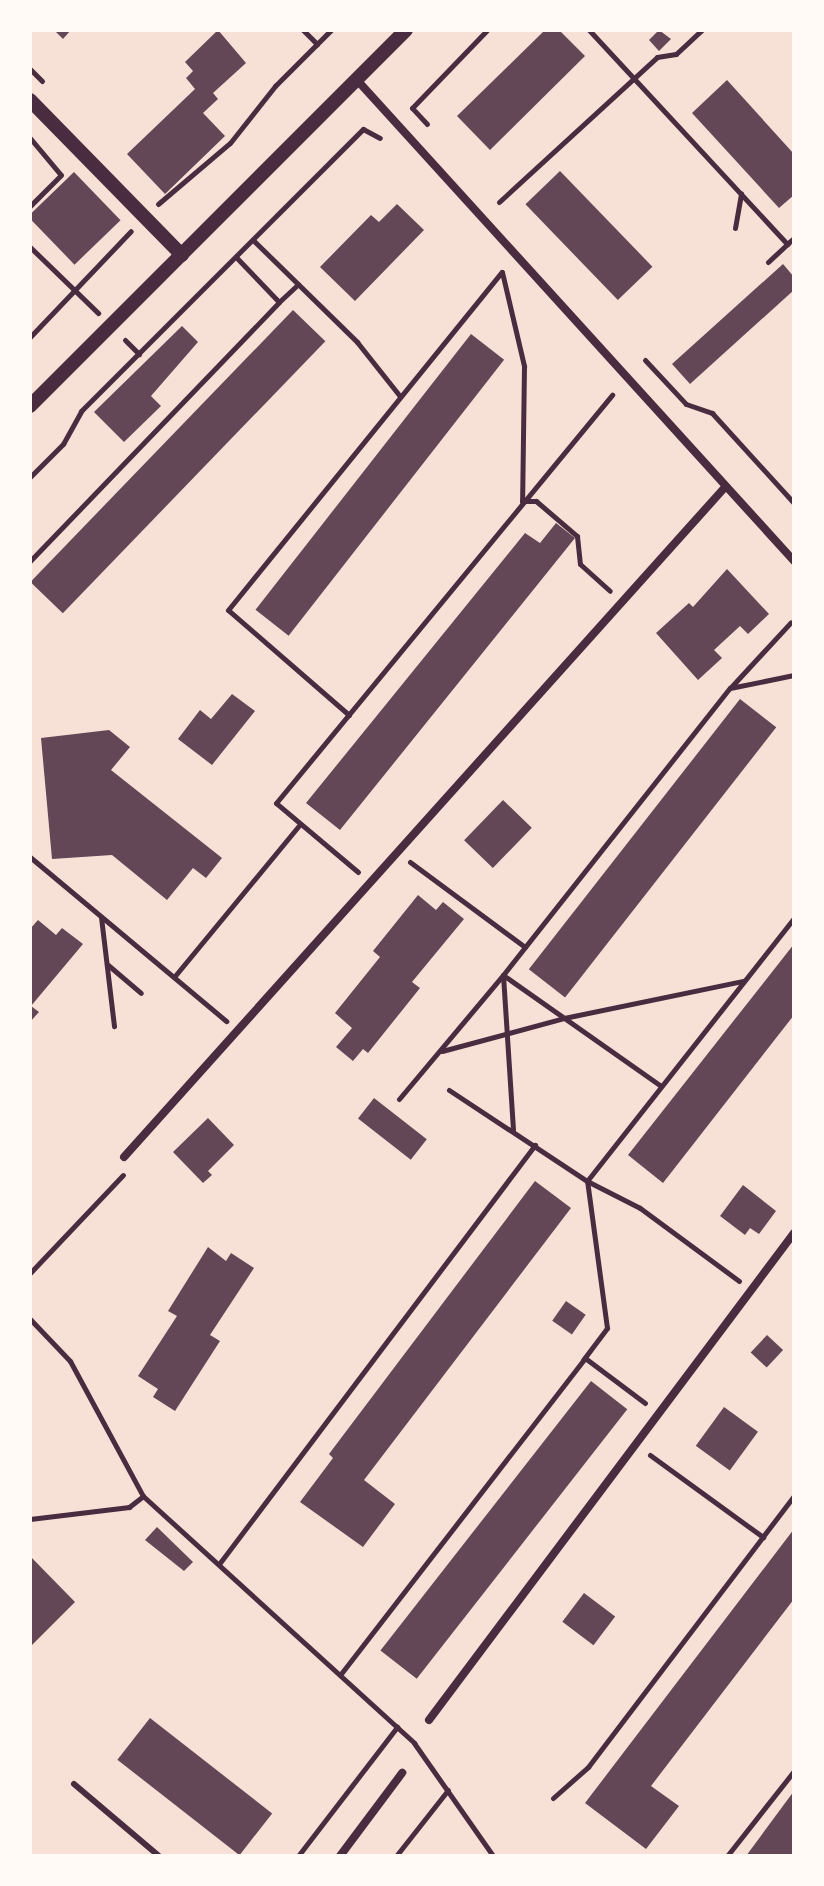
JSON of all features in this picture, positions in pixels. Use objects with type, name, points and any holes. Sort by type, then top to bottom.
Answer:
[{"type":"street","points":[[30,406],[406,30]]},
{"type":"street","points":[[357,80],[794,561]]},
{"type":"street","points":[[30,100],[182,255]]},
{"type":"street","points":[[124,1157],[726,486]]},
{"type":"street","points":[[429,1720],[794,1233]]},
{"type":"street","points":[[340,1856],[402,1773]]},
{"type":"lane","points":[[74,1784],[159,1856]]},
{"type":"path","points":[[303,30],[317,44]]},
{"type":"path","points":[[156,206],[230,143],[331,30]]},
{"type":"path","points":[[427,124],[412,108],[487,30]]},
{"type":"path","points":[[589,30],[787,244]]},
{"type":"path","points":[[499,202],[657,57],[676,54],[702,30]]},
{"type":"path","points":[[30,477],[63,444],[81,411],[363,129],[380,138]]},
{"type":"path","points":[[30,138],[61,175],[30,206]]},
{"type":"path","points":[[735,228],[741,194]]},
{"type":"path","points":[[30,337],[77,292],[132,230]]},
{"type":"path","points":[[768,262],[794,238]]},
{"type":"path","points":[[253,240],[357,342],[399,395]]},
{"type":"path","points":[[32,252],[87,303]]},
{"type":"path","points":[[236,257],[279,302]]},
{"type":"path","points":[[349,715],[228,610],[399,395],[502,272],[524,366],[522,501]]},
{"type":"path","points":[[30,561],[298,284]]},
{"type":"path","points":[[131,346],[139,354]]},
{"type":"path","points":[[645,360],[686,404],[712,413],[794,503]]},
{"type":"path","points":[[371,883],[276,803],[612,395]]},
{"type":"path","points":[[522,501],[536,501],[577,536],[580,564],[622,602]]},
{"type":"path","points":[[399,1099],[503,975],[730,688],[791,622]]},
{"type":"path","points":[[730,688],[794,675]]},
{"type":"path","points":[[174,977],[300,824]]},
{"type":"path","points":[[30,857],[239,1031]]},
{"type":"path","points":[[408,860],[525,947]]},
{"type":"path","points":[[101,917],[114,1026]]},
{"type":"path","points":[[340,1675],[607,1328],[587,1181],[794,918]]},
{"type":"path","points":[[107,964],[141,993]]},
{"type":"path","points":[[503,975],[661,1086]]},
{"type":"path","points":[[503,975],[513,1131]]},
{"type":"path","points":[[440,1051],[564,1018],[744,981]]},
{"type":"path","points":[[449,1090],[587,1181],[640,1208],[739,1282]]},
{"type":"path","points":[[219,1564],[535,1145]]},
{"type":"path","points":[[30,1319],[70,1361],[143,1496],[397,1727],[448,1790],[493,1856]]},
{"type":"path","points":[[582,1361],[646,1404]]},
{"type":"path","points":[[650,1455],[763,1537]]},
{"type":"path","points":[[30,1519],[129,1507],[143,1496]]},
{"type":"path","points":[[553,1798],[588,1767],[794,1496]]},
{"type":"path","points":[[298,1856],[397,1727]]},
{"type":"path","points":[[727,1856],[794,1771]]},
{"type":"path","points":[[396,1856],[448,1790]]},
{"type":"path","points":[[486,1856],[488,1848]]},
{"type":"building","points":[[54,30],[71,30],[63,39]]},
{"type":"building","points":[[218,30],[246,63],[213,93],[218,99],[203,113],[225,136],[165,194],[127,154],[195,89],[186,78],[193,71],[185,62]]},
{"type":"building","points":[[545,30],[559,30],[585,56],[490,150],[457,116]]},
{"type":"building","points":[[659,30],[671,39],[659,51],[649,40]]},
{"type":"building","points":[[727,80],[794,154],[794,195],[779,208],[692,113]]},
{"type":"building","points":[[560,171],[652,267],[618,300],[525,204]]},
{"type":"building","points":[[74,172],[121,220],[75,265],[30,219],[30,214]]},
{"type":"building","points":[[397,204],[424,230],[355,301],[320,267],[371,215],[379,222]]},
{"type":"building","points":[[783,264],[794,277],[794,290],[690,384],[672,364]]},
{"type":"building","points":[[293,310],[325,341],[63,613],[30,582]]},
{"type":"building","points":[[182,326],[198,342],[151,396],[161,406],[124,442],[94,412]]},
{"type":"building","points":[[471,334],[504,360],[289,636],[256,610]]},
{"type":"building","points":[[556,523],[575,538],[340,830],[306,803],[525,533],[540,543]]},
{"type":"building","points":[[727,569],[769,614],[748,634],[740,626],[714,650],[722,658],[698,680],[656,633],[689,603],[693,607]]},
{"type":"building","points":[[232,694],[255,711],[212,765],[178,739],[200,710],[211,719]]},
{"type":"building","points":[[740,699],[776,727],[565,998],[529,969]]},
{"type":"building","points":[[109,730],[130,747],[111,770],[222,858],[206,878],[193,868],[167,900],[112,855],[52,859],[41,738]]},
{"type":"building","points":[[503,800],[532,828],[493,868],[464,840]]},
{"type":"building","points":[[418,895],[436,910],[443,902],[464,919],[412,982],[420,988],[368,1053],[363,1049],[353,1061],[336,1047],[352,1028],[335,1013],[380,957],[373,951]]},
{"type":"building","points":[[38,920],[56,935],[62,928],[83,944],[31,1006],[39,1012],[30,1022],[30,929]]},
{"type":"building","points":[[794,944],[794,1015],[663,1183],[628,1155]]},
{"type":"building","points":[[374,1098],[427,1139],[411,1160],[358,1118]]},
{"type":"building","points":[[208,1118],[234,1145],[208,1171],[212,1175],[203,1183],[173,1152]]},
{"type":"building","points":[[535,1181],[571,1208],[364,1480],[395,1504],[363,1547],[300,1502],[333,1458],[329,1454]]},
{"type":"building","points":[[743,1185],[776,1211],[759,1234],[750,1228],[745,1235],[720,1216]]},
{"type":"building","points":[[208,1247],[226,1261],[231,1253],[254,1268],[210,1335],[220,1341],[175,1411],[153,1397],[158,1389],[138,1376],[177,1316],[168,1311]]},
{"type":"building","points":[[566,1301],[586,1315],[572,1334],[552,1321]]},
{"type":"building","points":[[767,1335],[783,1350],[767,1368],[751,1353]]},
{"type":"building","points":[[591,1381],[627,1409],[417,1679],[380,1650]]},
{"type":"building","points":[[724,1407],[758,1432],[730,1471],[696,1446]]},
{"type":"building","points":[[157,1527],[193,1562],[184,1571],[145,1540]]},
{"type":"building","points":[[794,1529],[794,1599],[651,1786],[679,1806],[646,1849],[585,1803]]},
{"type":"building","points":[[30,1556],[75,1602],[30,1647]]},
{"type":"building","points":[[584,1593],[615,1616],[593,1645],[562,1622]]},
{"type":"building","points":[[150,1718],[272,1813],[240,1855],[117,1760]]},
{"type":"building","points":[[794,1791],[794,1856],[746,1856]]}]
